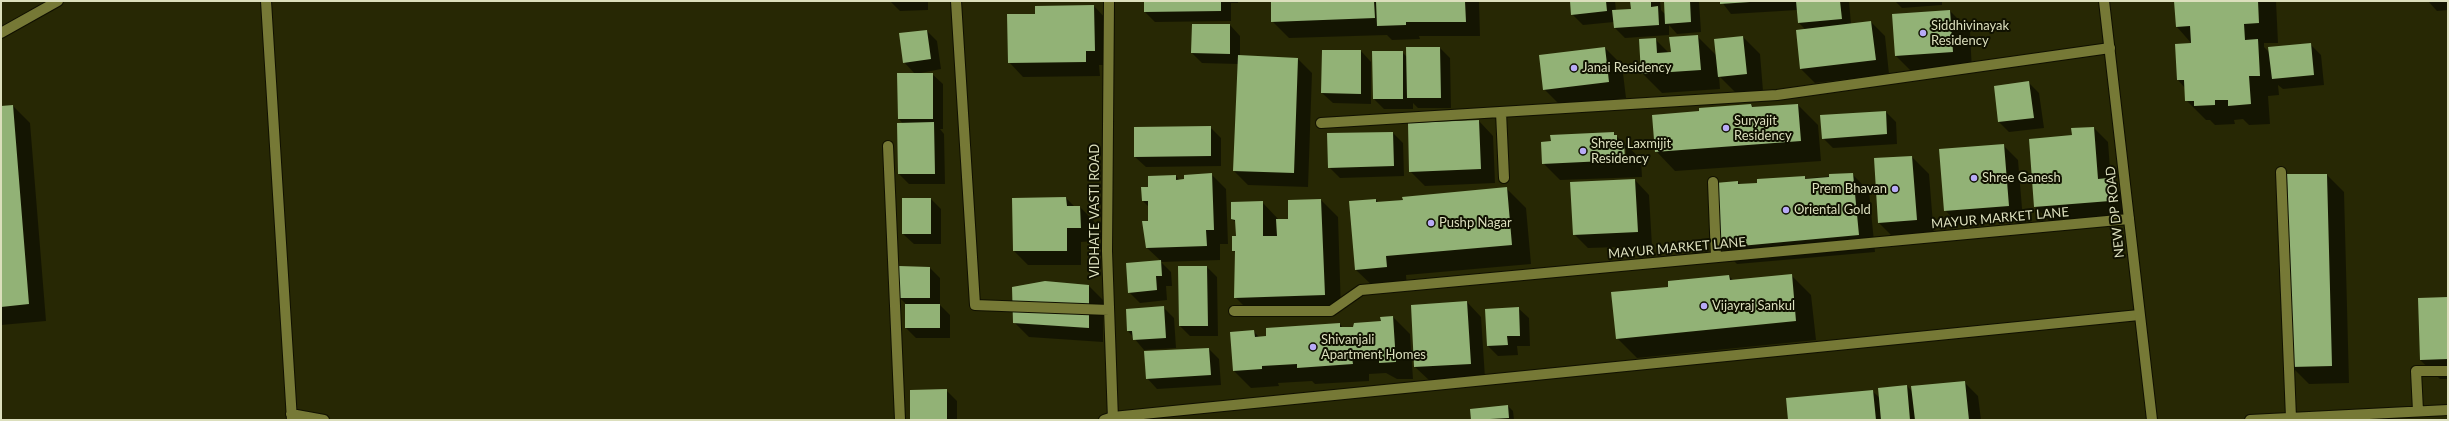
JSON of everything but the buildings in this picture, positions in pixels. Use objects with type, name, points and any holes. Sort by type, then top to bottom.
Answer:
[{"type":"street","points":[[1,33],[58,1]]},
{"type":"street","points":[[266,1],[292,417],[324,420]]},
{"type":"street","points":[[956,1],[975,305],[1109,310]]},
{"type":"street","name":"VIDHATE VASTI ROAD","points":[[1109,1],[1107,251],[1110,419]]},
{"type":"street","name":"NEW DP ROAD","points":[[2104,1],[2152,420]]},
{"type":"street","points":[[1321,123],[1777,95],[2110,48]]},
{"type":"street","points":[[1501,112],[1504,178]]},
{"type":"street","points":[[888,146],[900,420]]},
{"type":"street","points":[[2281,172],[2291,418]]},
{"type":"street","points":[[1713,182],[1716,257]]},
{"type":"street","name":"MAYUR MARKET LANE","points":[[1234,311],[1331,311],[1361,290],[2129,219]]},
{"type":"street","points":[[1110,419],[2139,315]]},
{"type":"street","points":[[2418,412],[2416,371],[2448,371]]},
{"type":"street","points":[[2250,420],[2359,417],[2448,410]]},
{"type":"place","name":"Siddhivinayak Residency","points":[[1923,33]]},
{"type":"place","name":"Janai Residency","points":[[1574,68]]},
{"type":"place","name":"Suryajit Residency","points":[[1726,128]]},
{"type":"place","name":"Shree Laxmijit Residency","points":[[1583,151]]},
{"type":"place","name":"Shree Ganesh","points":[[1974,178]]},
{"type":"place","name":"Prem Bhavan","points":[[1895,189]]},
{"type":"place","name":"Oriental Gold","points":[[1786,210]]},
{"type":"place","name":"Pushp Nagar","points":[[1431,223]]},
{"type":"place","name":"Vijayraj Sankul","points":[[1704,306]]},
{"type":"place","name":"Shivanjali Apartment Homes","points":[[1313,347]]}]
